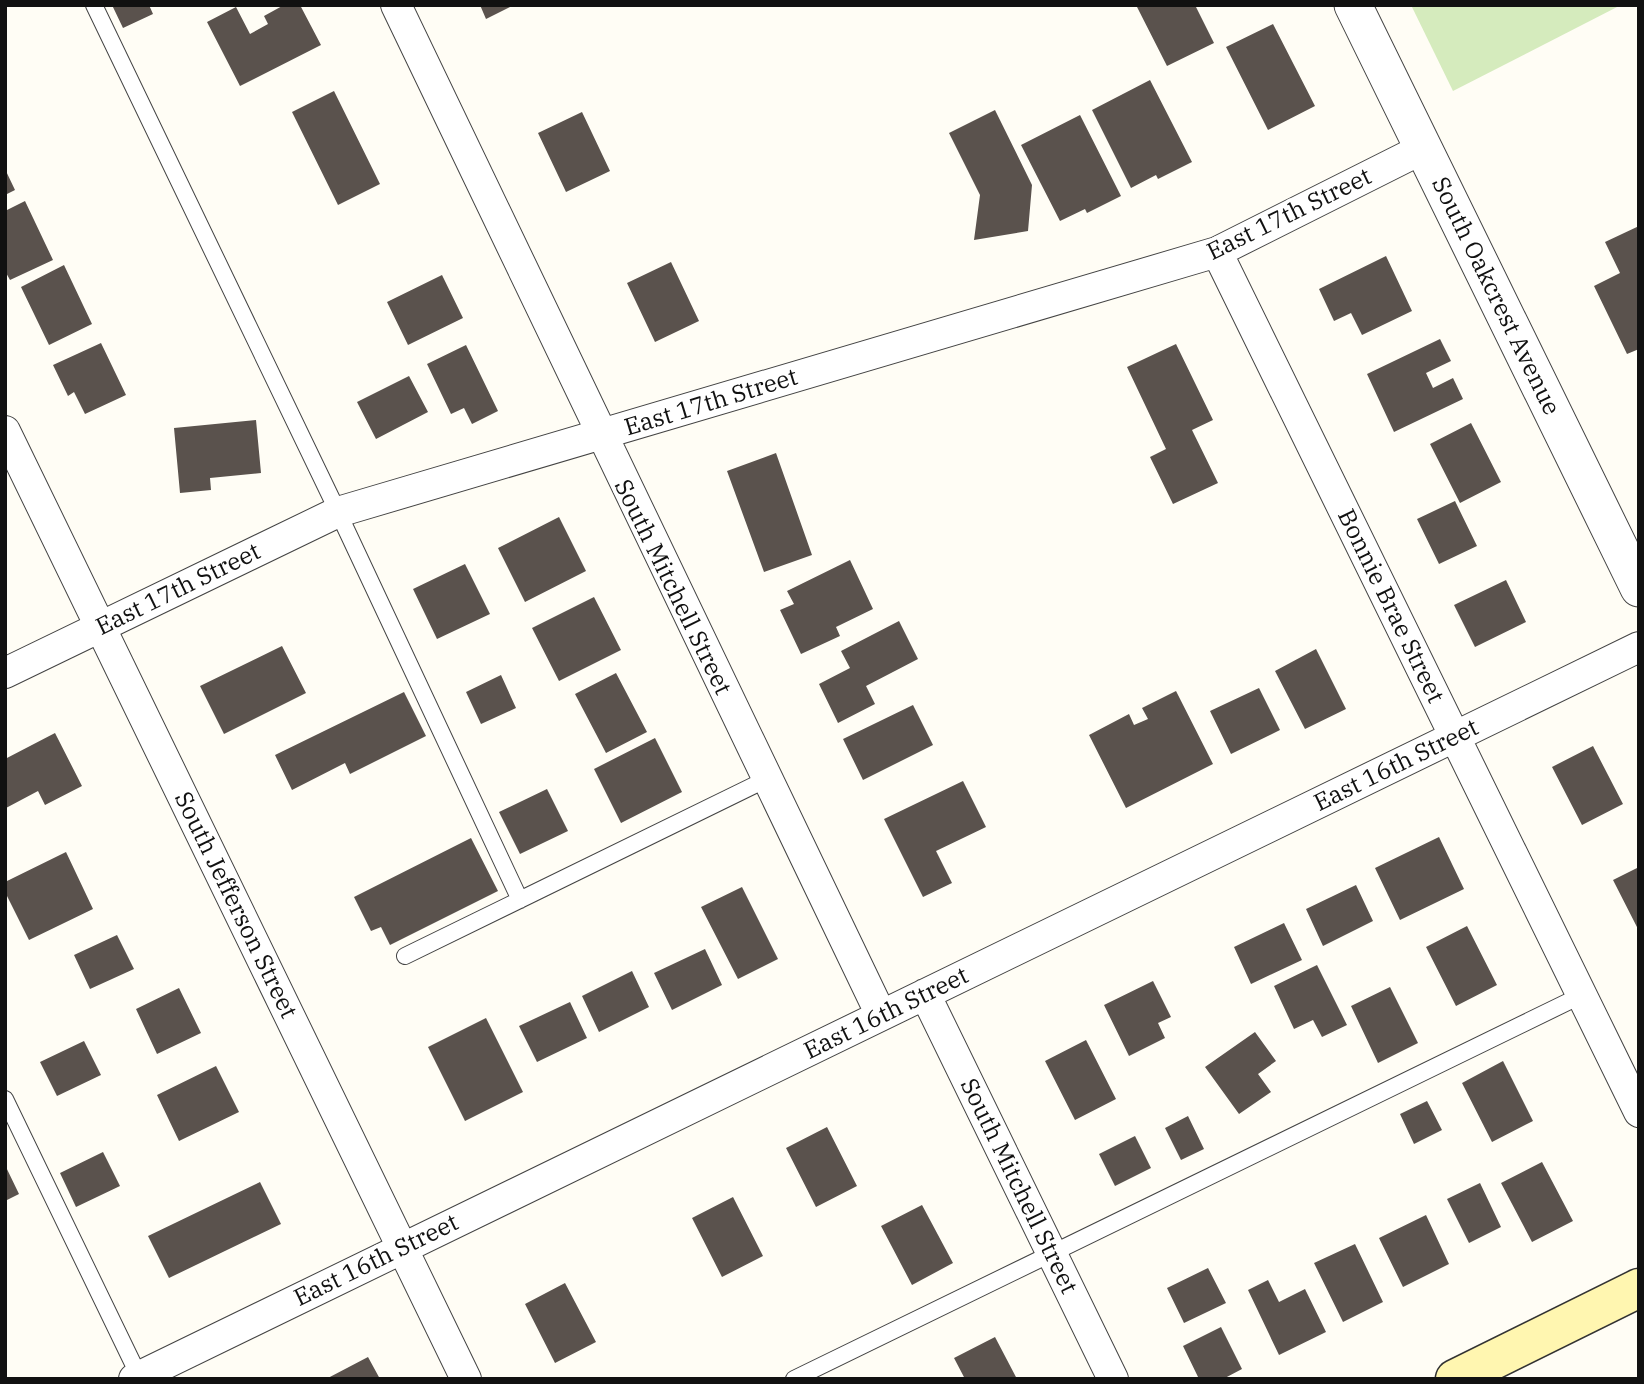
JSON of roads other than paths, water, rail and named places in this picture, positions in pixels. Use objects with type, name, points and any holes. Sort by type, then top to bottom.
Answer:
[{"type":"main road","points":[[1455,1379],[1639,1289]]},
{"type":"street","name":"South Mitchell Street","points":[[396,5],[600,435],[881,1015]]},
{"type":"street","name":"South Oakcrest Avenue","points":[[1353,5],[1639,588]]},
{"type":"street","name":"East 17th Street","points":[[5,673],[338,512],[1217,252],[1424,148]]},
{"type":"street","name":"Bonnie Brae Street","points":[[1217,252],[1639,1112]]},
{"type":"street","name":"South Jefferson Street","points":[[5,432],[466,1379]]},
{"type":"street","name":"East 16th Street","points":[[137,1378],[1639,647]]},
{"type":"street","name":"South Mitchell Street","points":[[925,994],[1113,1379]]},
{"type":"lane","points":[[94,5],[338,512],[520,900]]},
{"type":"lane","points":[[405,956],[767,779]]},
{"type":"lane","points":[[794,1379],[1581,995]]},
{"type":"lane","points":[[5,1099],[137,1378]]}]
